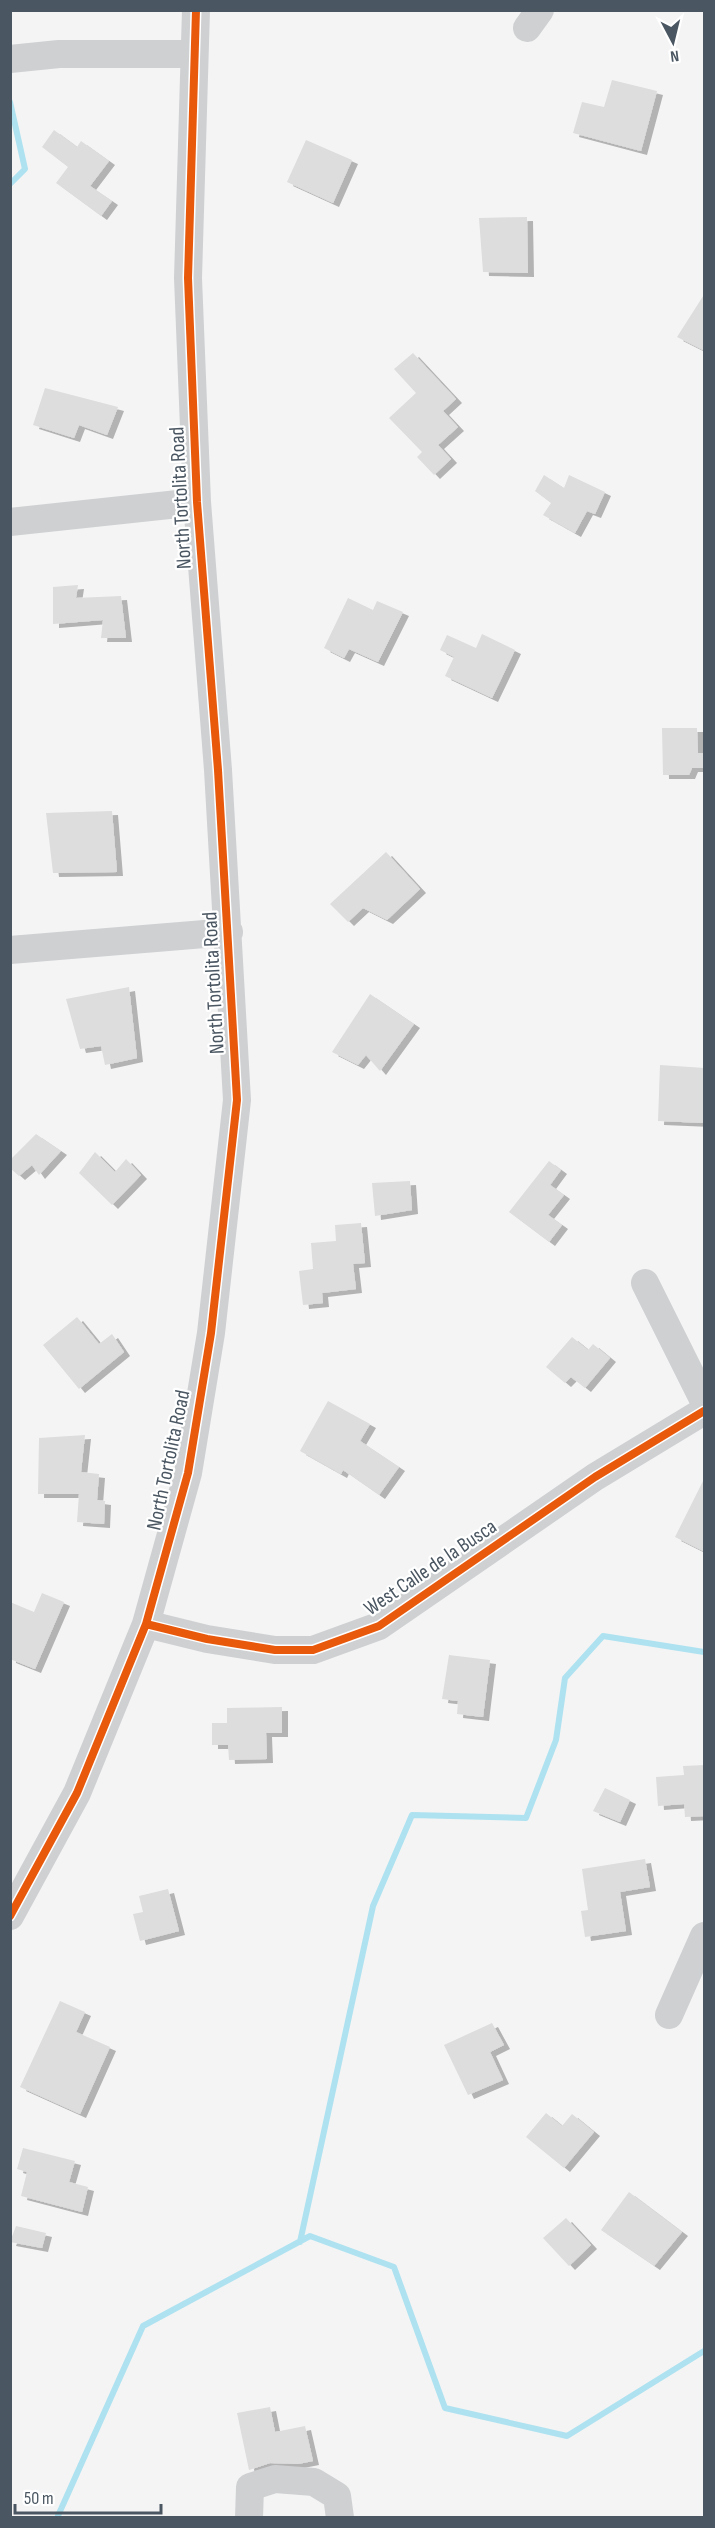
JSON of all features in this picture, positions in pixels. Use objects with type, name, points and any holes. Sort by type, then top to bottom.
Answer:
[{"type":"street","name":"North Tortolita Road","points":[[10,1916],[77,1793],[146,1624],[188,1473],[211,1333],[237,1100],[229,932],[197,502],[188,260],[196,10]]},
{"type":"street","points":[[10,59],[59,54],[194,54]]},
{"type":"street","name":"North Tortolita Road","points":[[10,522],[197,502]]},
{"type":"street","points":[[10,950],[229,932]]},
{"type":"street","points":[[645,1282],[705,1401]]},
{"type":"street","name":"West Calle de la Busca","points":[[146,1624],[207,1639],[275,1650],[314,1650],[379,1626],[577,1490],[705,1411]]},
{"type":"street","points":[[669,2015],[705,1936]]},
{"type":"street","points":[[249,2517],[250,2487],[275,2479],[314,2482],[337,2496],[340,2517]]},
{"type":"building","points":[[612,80],[657,91],[641,151],[573,133],[582,102],[604,107]]},
{"type":"building","points":[[54,130],[77,147],[81,141],[109,161],[90,186],[112,201],[101,216],[56,183],[68,167],[42,147]]},
{"type":"building","points":[[306,140],[352,160],[333,203],[287,182]]},
{"type":"building","points":[[527,217],[528,273],[483,272],[479,218]]},
{"type":"building","points":[[705,293],[705,351],[677,337]]},
{"type":"building","points":[[413,353],[456,399],[443,411],[458,427],[438,445],[451,459],[434,475],[417,457],[422,452],[389,418],[416,393],[394,369]]},
{"type":"building","points":[[45,388],[118,407],[107,435],[79,425],[74,438],[33,425]]},
{"type":"building","points":[[544,475],[564,488],[569,475],[605,492],[595,514],[587,511],[575,533],[543,515],[551,503],[535,491]]},
{"type":"building","points":[[78,585],[76,598],[121,596],[126,638],[101,638],[103,620],[53,624],[53,587]]},
{"type":"building","points":[[348,598],[373,610],[377,601],[403,612],[378,662],[349,649],[344,658],[324,648]]},
{"type":"building","points":[[482,634],[515,650],[492,698],[445,676],[454,657],[440,650],[447,635],[476,648]]},
{"type":"building","points":[[662,728],[697,728],[698,753],[705,753],[705,768],[692,768],[689,775],[663,775]]},
{"type":"building","points":[[112,811],[117,872],[53,873],[46,813]]},
{"type":"building","points":[[386,852],[420,889],[387,920],[363,908],[348,922],[330,904]]},
{"type":"building","points":[[129,987],[137,1058],[105,1065],[101,1046],[80,1049],[66,999]]},
{"type":"building","points":[[370,994],[414,1024],[380,1071],[366,1055],[358,1065],[332,1052]]},
{"type":"building","points":[[660,1065],[705,1068],[705,1123],[658,1121]]},
{"type":"building","points":[[36,1134],[61,1151],[39,1175],[32,1165],[19,1176],[10,1168],[10,1160]]},
{"type":"building","points":[[95,1152],[115,1172],[126,1159],[141,1175],[112,1205],[79,1173]]},
{"type":"building","points":[[549,1161],[561,1170],[550,1185],[564,1195],[548,1215],[562,1225],[549,1242],[509,1212]]},
{"type":"building","points":[[410,1181],[412,1210],[375,1216],[372,1183]]},
{"type":"building","points":[[361,1223],[365,1263],[353,1264],[356,1289],[322,1293],[323,1303],[303,1305],[299,1271],[313,1269],[311,1243],[336,1241],[335,1225]]},
{"type":"building","points":[[77,1317],[99,1344],[112,1334],[124,1352],[79,1389],[43,1345]]},
{"type":"building","points":[[572,1337],[588,1350],[593,1344],[610,1358],[585,1388],[571,1377],[565,1383],[546,1367]]},
{"type":"building","points":[[328,1401],[370,1424],[360,1441],[399,1467],[379,1495],[343,1470],[341,1474],[300,1451]]},
{"type":"building","points":[[85,1435],[81,1472],[99,1474],[97,1500],[105,1501],[104,1524],[77,1522],[79,1494],[38,1494],[39,1438]]},
{"type":"building","points":[[705,1477],[705,1552],[675,1537]]},
{"type":"building","points":[[42,1593],[64,1602],[35,1669],[10,1659],[10,1602],[34,1612]]},
{"type":"building","points":[[449,1655],[490,1660],[483,1717],[457,1714],[458,1701],[442,1699]]},
{"type":"building","points":[[282,1707],[282,1733],[266,1733],[267,1759],[229,1760],[228,1745],[212,1745],[212,1723],[227,1723],[227,1708]]},
{"type":"building","points":[[705,1765],[705,1816],[685,1817],[684,1804],[658,1806],[656,1777],[684,1775],[683,1766]]},
{"type":"building","points":[[605,1788],[630,1800],[620,1822],[593,1811]]},
{"type":"building","points":[[645,1859],[650,1887],[620,1892],[626,1931],[585,1937],[581,1911],[588,1910],[582,1869]]},
{"type":"building","points":[[168,1889],[179,1931],[140,1941],[133,1914],[143,1912],[139,1896]]},
{"type":"building","points":[[60,2001],[85,2012],[76,2032],[110,2047],[80,2114],[20,2087]]},
{"type":"building","points":[[492,2023],[504,2045],[490,2052],[503,2080],[468,2095],[444,2045]]},
{"type":"building","points":[[546,2113],[562,2126],[572,2114],[594,2132],[564,2168],[526,2137]]},
{"type":"building","points":[[23,2148],[75,2161],[69,2182],[88,2187],[82,2212],[21,2196],[27,2172],[17,2169]]},
{"type":"building","points":[[629,2192],[682,2232],[654,2266],[601,2230]]},
{"type":"building","points":[[566,2218],[591,2245],[569,2266],[543,2238]]},
{"type":"building","points":[[16,2226],[46,2233],[42,2248],[10,2242]]},
{"type":"building","points":[[270,2407],[275,2432],[305,2426],[313,2461],[298,2464],[270,2463],[249,2470],[237,2413]]},
{"type":"waterway","points":[[10,102],[25,169],[10,184]]},
{"type":"waterway","points":[[300,2242],[373,1906],[412,1815],[526,1818],[556,1740],[565,1678],[603,1636],[704,1652]]},
{"type":"waterway","points":[[57,2518],[143,2326],[310,2236],[394,2267],[445,2408],[567,2436],[704,2351]]},
{"type":"cycle path","points":[[10,1916],[77,1793],[146,1624],[188,1473],[211,1333],[237,1100],[218,770],[197,502],[188,278],[196,10]]},
{"type":"cycle path","points":[[146,1624],[207,1639],[275,1650],[313,1650],[379,1626],[595,1477],[704,1411]]}]
